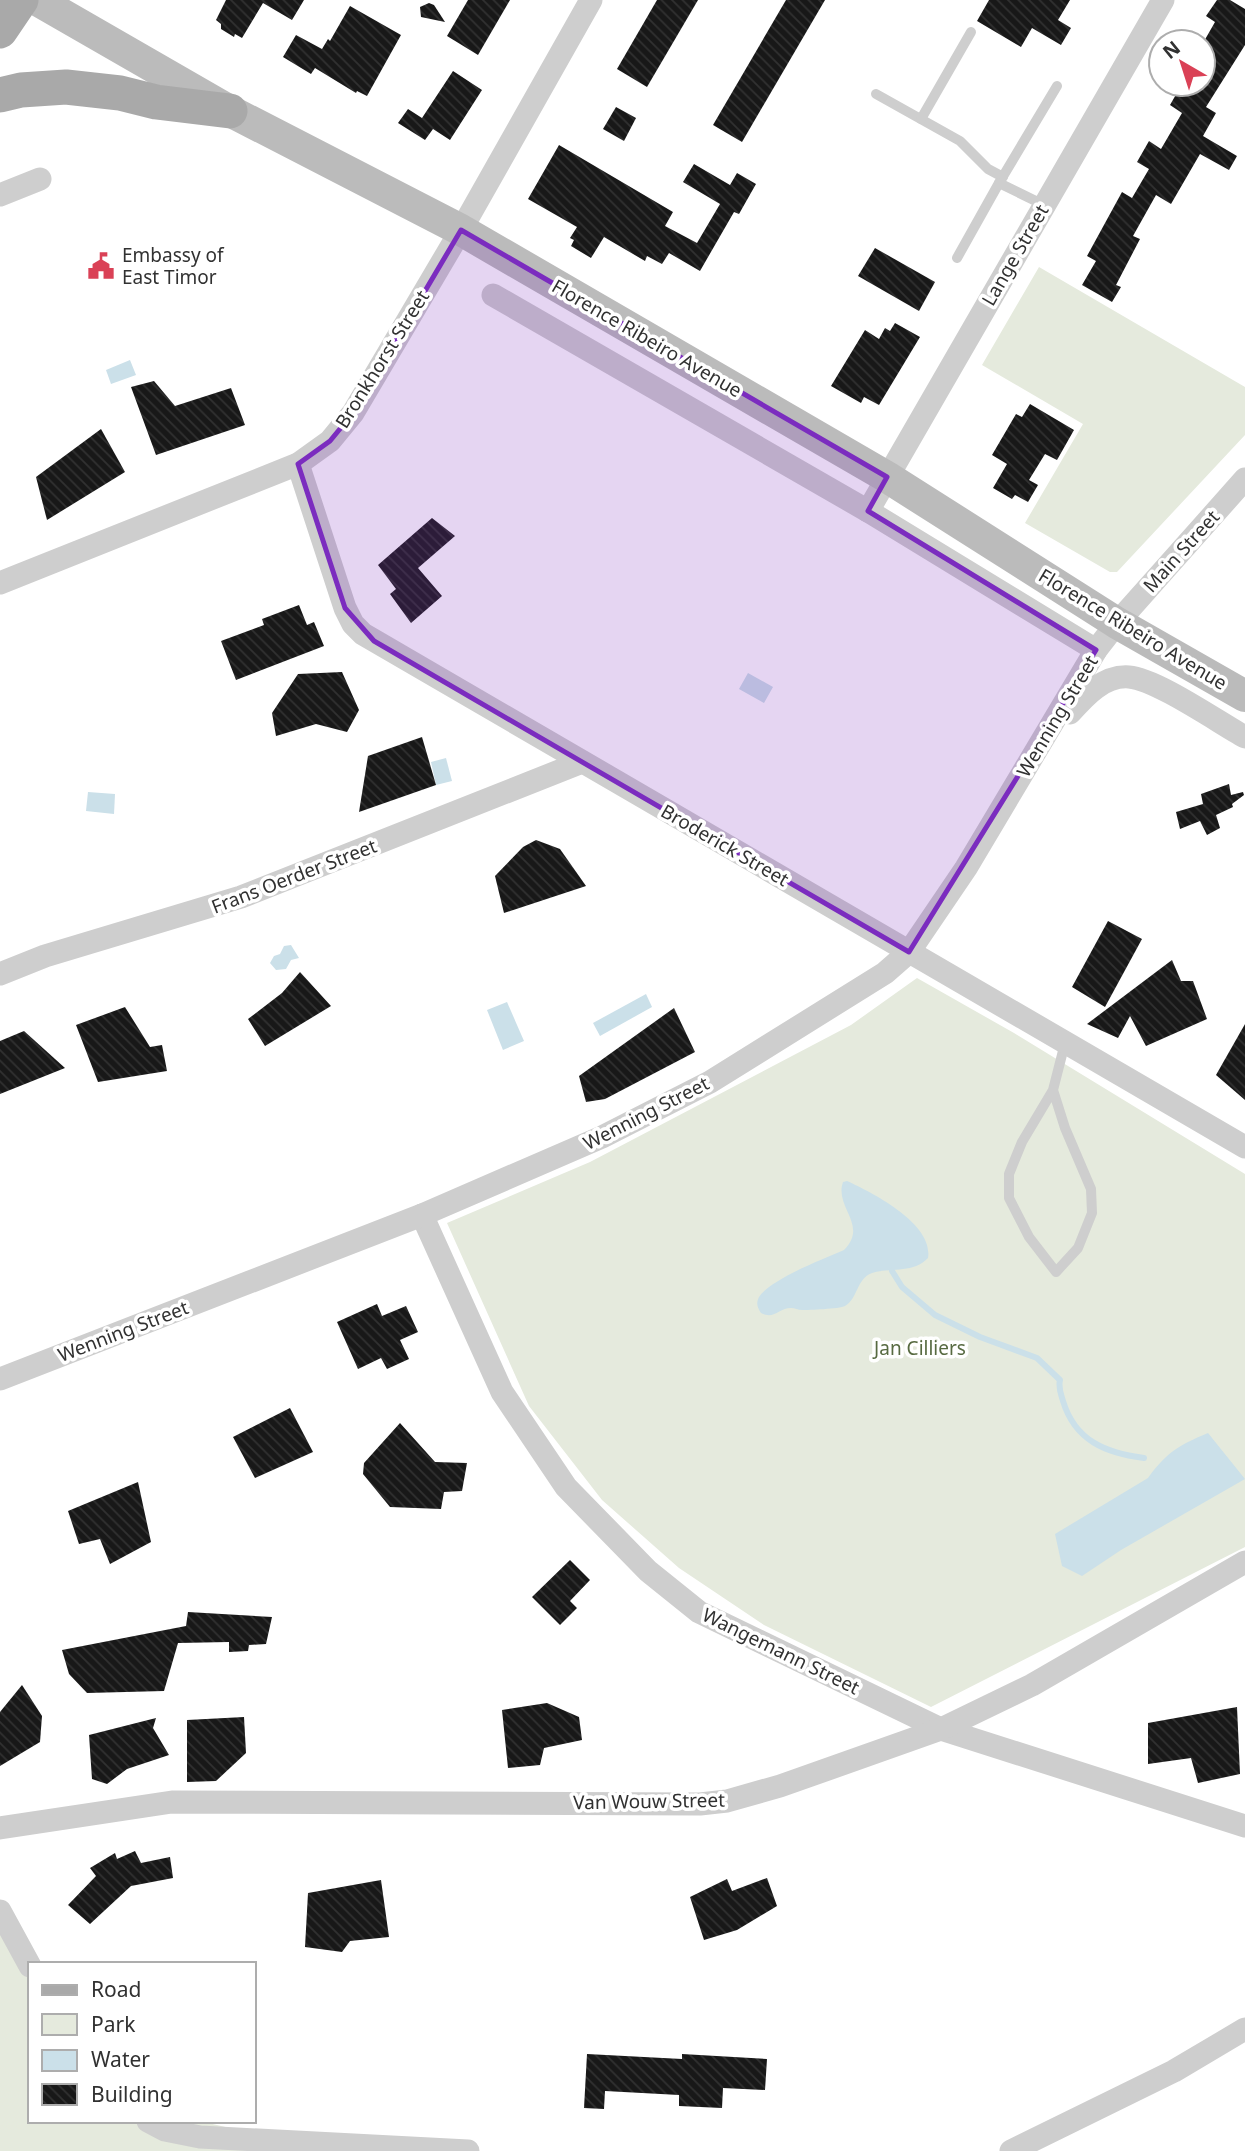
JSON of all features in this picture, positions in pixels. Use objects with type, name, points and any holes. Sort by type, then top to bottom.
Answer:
[{"type":"main road","points":[[0,31],[21,0]]},
{"type":"main road","name":"Florence Ribeiro Avenue","points":[[37,0],[230,111],[461,230],[887,477],[1117,622],[1245,696]]},
{"type":"main road","points":[[0,95],[33,88],[66,87],[230,111]]},
{"type":"street","name":"Bronkhorst Street","points":[[0,583],[298,464],[330,441],[353,413],[461,230],[591,0]]},
{"type":"street","name":"Lange Street","points":[[868,511],[1163,0]]},
{"type":"street","points":[[0,195],[40,179]]},
{"type":"street","points":[[493,295],[868,511],[1096,650]]},
{"type":"street","name":"Broderick Street","points":[[298,464],[340,596],[353,624],[374,641],[1245,1147]]},
{"type":"street","name":"Main Street","points":[[1117,622],[1245,479]]},
{"type":"street","name":"Wenning Street","points":[[0,1379],[422,1215],[602,1136],[710,1082],[862,988],[909,952],[966,868],[1096,650],[1117,622]]},
{"type":"street","points":[[1042,743],[1084,696],[1098,685],[1128,677],[1153,684],[1245,737]]},
{"type":"street","name":"Frans Oerder Street","points":[[0,974],[45,956],[241,897],[582,762]]},
{"type":"street","name":"Wangemann Street","points":[[422,1215],[502,1392],[566,1487],[648,1571],[699,1612],[941,1729],[1245,1826]]},
{"type":"street","name":"Van Wouw Street","points":[[0,1828],[172,1802],[700,1804],[727,1801],[767,1790],[941,1729],[1032,1685],[1245,1562]]},
{"type":"street","points":[[0,1911],[28,1962]]},
{"type":"street","points":[[1011,2151],[1174,2071],[1245,2029]]},
{"type":"street","points":[[152,2123],[165,2130],[200,2137],[468,2151]]},
{"type":"lane","points":[[920,119],[971,32]]},
{"type":"lane","points":[[957,258],[1057,86]]},
{"type":"lane","points":[[876,94],[967,146],[1001,180],[1044,205]]},
{"type":"lane","points":[[1053,1090],[1065,1128],[1091,1189],[1092,1213],[1078,1248],[1056,1272],[1029,1237],[1009,1198],[1009,1174],[1022,1142],[1053,1090],[1065,1043]]},
{"type":"highlighted area","points":[[461,230],[887,477],[868,511],[1096,650],[909,952],[374,641],[345,608],[298,464],[330,441],[353,413]]},
{"type":"green space","points":[[1039,267],[1245,387],[1245,435],[1117,572],[1110,572],[1025,523],[1083,424],[982,365]]},
{"type":"green space","name":"Jan Cilliers","points":[[917,978],[1014,1033],[1245,1174],[1245,1547],[931,1707],[764,1625],[679,1568],[602,1500],[529,1406],[447,1223],[590,1162],[851,1025]]},
{"type":"green space","points":[[0,1913],[28,1963],[28,2123],[208,2123],[327,2151],[0,2151]]},
{"type":"water","points":[[130,360],[136,375],[111,384],[106,370]]},
{"type":"water","points":[[748,673],[773,687],[764,703],[739,689]]},
{"type":"water","points":[[446,758],[452,781],[436,785],[431,762]]},
{"type":"water","points":[[88,792],[115,794],[114,814],[86,811]]},
{"type":"water","points":[[291,945],[299,958],[291,960],[286,969],[276,970],[270,963],[274,956],[280,954],[284,946]]},
{"type":"water","points":[[646,994],[652,1007],[600,1036],[593,1023]]},
{"type":"water","points":[[507,1002],[524,1041],[503,1050],[487,1010]]},
{"type":"water","points":[[847,1181],[886,1202],[912,1222],[922,1233],[928,1258],[915,1266],[872,1273],[863,1280],[845,1306],[811,1310],[791,1308],[769,1315],[761,1313],[757,1301],[765,1290],[798,1270],[844,1250],[851,1241],[852,1224],[841,1191],[843,1182]]},
{"type":"water","points":[[1208,1433],[1245,1479],[1121,1550],[1082,1576],[1062,1566],[1055,1534],[1148,1478],[1174,1450]]},
{"type":"building","points":[[226,0],[304,0],[292,20],[263,3],[242,38],[235,34],[234,37],[221,29],[221,24],[216,20]]},
{"type":"building","points":[[468,0],[510,0],[478,55],[447,36]]},
{"type":"building","points":[[657,0],[698,0],[647,87],[617,69]]},
{"type":"building","points":[[786,0],[825,0],[742,142],[713,125]]},
{"type":"building","points":[[989,0],[1070,0],[1058,20],[1071,28],[1061,45],[1032,28],[1021,47],[977,21]]},
{"type":"building","points":[[1217,0],[1230,0],[1245,9],[1245,45],[1217,90],[1217,28],[1212,28],[1215,22],[1206,16]]},
{"type":"building","points":[[429,3],[434,5],[445,22],[421,17],[420,7]]},
{"type":"building","points":[[350,6],[401,35],[367,96],[357,91],[356,93],[315,68],[311,74],[283,57],[296,35],[322,49],[328,39],[330,41]]},
{"type":"building","points":[[453,71],[482,90],[450,140],[433,129],[425,140],[398,123],[408,109],[422,118]]},
{"type":"building","points":[[1174,98],[1212,98],[1206,107],[1216,113],[1203,136],[1237,156],[1229,170],[1200,154],[1171,204],[1156,195],[1133,236],[1140,239],[1116,285],[1121,287],[1112,302],[1082,285],[1096,261],[1087,256],[1122,192],[1132,198],[1149,169],[1137,162],[1149,141],[1161,149],[1182,113],[1170,105]]},
{"type":"building","points":[[616,107],[636,118],[624,141],[603,129]]},
{"type":"building","points":[[559,145],[673,212],[665,226],[697,243],[720,204],[683,182],[694,164],[730,185],[737,173],[756,184],[739,214],[734,212],[700,271],[669,253],[662,264],[647,256],[645,261],[604,237],[591,258],[571,246],[574,240],[570,238],[577,227],[528,199]]},
{"type":"building","points":[[875,248],[935,282],[919,311],[858,276]]},
{"type":"building","points":[[895,323],[920,337],[879,405],[864,397],[861,403],[831,386],[865,330],[879,339],[885,328],[890,331]]},
{"type":"building","points":[[154,381],[175,406],[231,388],[245,425],[156,455],[131,387]]},
{"type":"building","points":[[1030,404],[1074,430],[1057,460],[1045,454],[1029,480],[1038,485],[1028,502],[1015,495],[1012,499],[993,488],[1007,464],[992,455],[1016,414],[1022,417]]},
{"type":"building","points":[[101,429],[125,472],[47,520],[36,477]]},
{"type":"building","points":[[432,518],[455,536],[418,568],[442,596],[411,623],[390,594],[396,589],[378,565]]},
{"type":"building","points":[[299,605],[307,625],[314,622],[324,646],[236,680],[221,641],[264,625],[262,619]]},
{"type":"building","points":[[342,672],[359,710],[347,732],[316,724],[276,736],[272,713],[298,674]]},
{"type":"building","points":[[422,737],[436,785],[359,812],[368,756]]},
{"type":"building","points":[[1229,784],[1231,795],[1243,792],[1244,795],[1232,804],[1233,807],[1216,815],[1220,828],[1207,835],[1200,821],[1180,829],[1176,812],[1203,804],[1201,794]]},
{"type":"building","points":[[536,840],[560,849],[586,886],[504,913],[495,876],[523,847]]},
{"type":"building","points":[[1108,921],[1142,939],[1105,1007],[1072,987]]},
{"type":"building","points":[[1172,960],[1181,981],[1193,981],[1207,1019],[1146,1046],[1130,1016],[1118,1038],[1087,1024]]},
{"type":"building","points":[[300,972],[331,1006],[265,1046],[248,1019],[282,993]]},
{"type":"building","points":[[125,1007],[150,1047],[162,1045],[167,1071],[98,1082],[76,1025]]},
{"type":"building","points":[[674,1008],[695,1052],[605,1099],[586,1102],[579,1076]]},
{"type":"building","points":[[1245,1024],[1245,1100],[1216,1075]]},
{"type":"building","points":[[24,1031],[65,1068],[0,1094],[0,1041]]},
{"type":"building","points":[[377,1304],[382,1316],[406,1306],[418,1332],[400,1340],[409,1359],[387,1369],[381,1358],[358,1369],[337,1322]]},
{"type":"building","points":[[290,1408],[313,1452],[255,1478],[233,1437]]},
{"type":"building","points":[[400,1423],[435,1462],[467,1463],[462,1491],[444,1492],[441,1509],[390,1507],[363,1474],[364,1463]]},
{"type":"building","points":[[138,1482],[151,1542],[110,1564],[100,1539],[79,1544],[68,1511]]},
{"type":"building","points":[[570,1560],[590,1580],[570,1601],[577,1608],[560,1625],[532,1597]]},
{"type":"building","points":[[188,1612],[272,1617],[266,1644],[249,1645],[248,1651],[229,1652],[229,1642],[178,1643],[164,1691],[87,1693],[69,1674],[62,1650],[186,1626]]},
{"type":"building","points":[[22,1685],[42,1716],[40,1742],[0,1766],[0,1712]]},
{"type":"building","points":[[547,1703],[579,1717],[582,1740],[544,1748],[540,1765],[508,1768],[502,1710]]},
{"type":"building","points":[[1237,1707],[1240,1774],[1198,1783],[1191,1758],[1148,1764],[1148,1723]]},
{"type":"building","points":[[244,1717],[246,1753],[216,1781],[187,1782],[187,1720]]},
{"type":"building","points":[[156,1718],[153,1728],[169,1755],[127,1769],[107,1784],[92,1779],[89,1735]]},
{"type":"building","points":[[135,1851],[141,1863],[170,1857],[173,1878],[131,1886],[90,1924],[68,1905],[96,1876],[90,1868],[115,1853],[117,1859]]},
{"type":"building","points":[[767,1878],[777,1906],[737,1930],[704,1940],[690,1897],[727,1879],[732,1891]]},
{"type":"building","points":[[381,1880],[389,1937],[350,1941],[342,1952],[305,1947],[308,1893]]},
{"type":"building","points":[[587,2054],[682,2059],[682,2054],[767,2059],[765,2090],[723,2088],[722,2108],[679,2106],[679,2095],[605,2091],[604,2109],[584,2108]]},
{"type":"waterway","points":[[892,1271],[902,1287],[935,1315],[980,1337],[1037,1358],[1060,1380],[1060,1391],[1068,1415],[1075,1426],[1094,1443],[1117,1453],[1144,1458]]},
{"type":"place","name":"Embassy of East Timor","points":[[101,266]]}]
